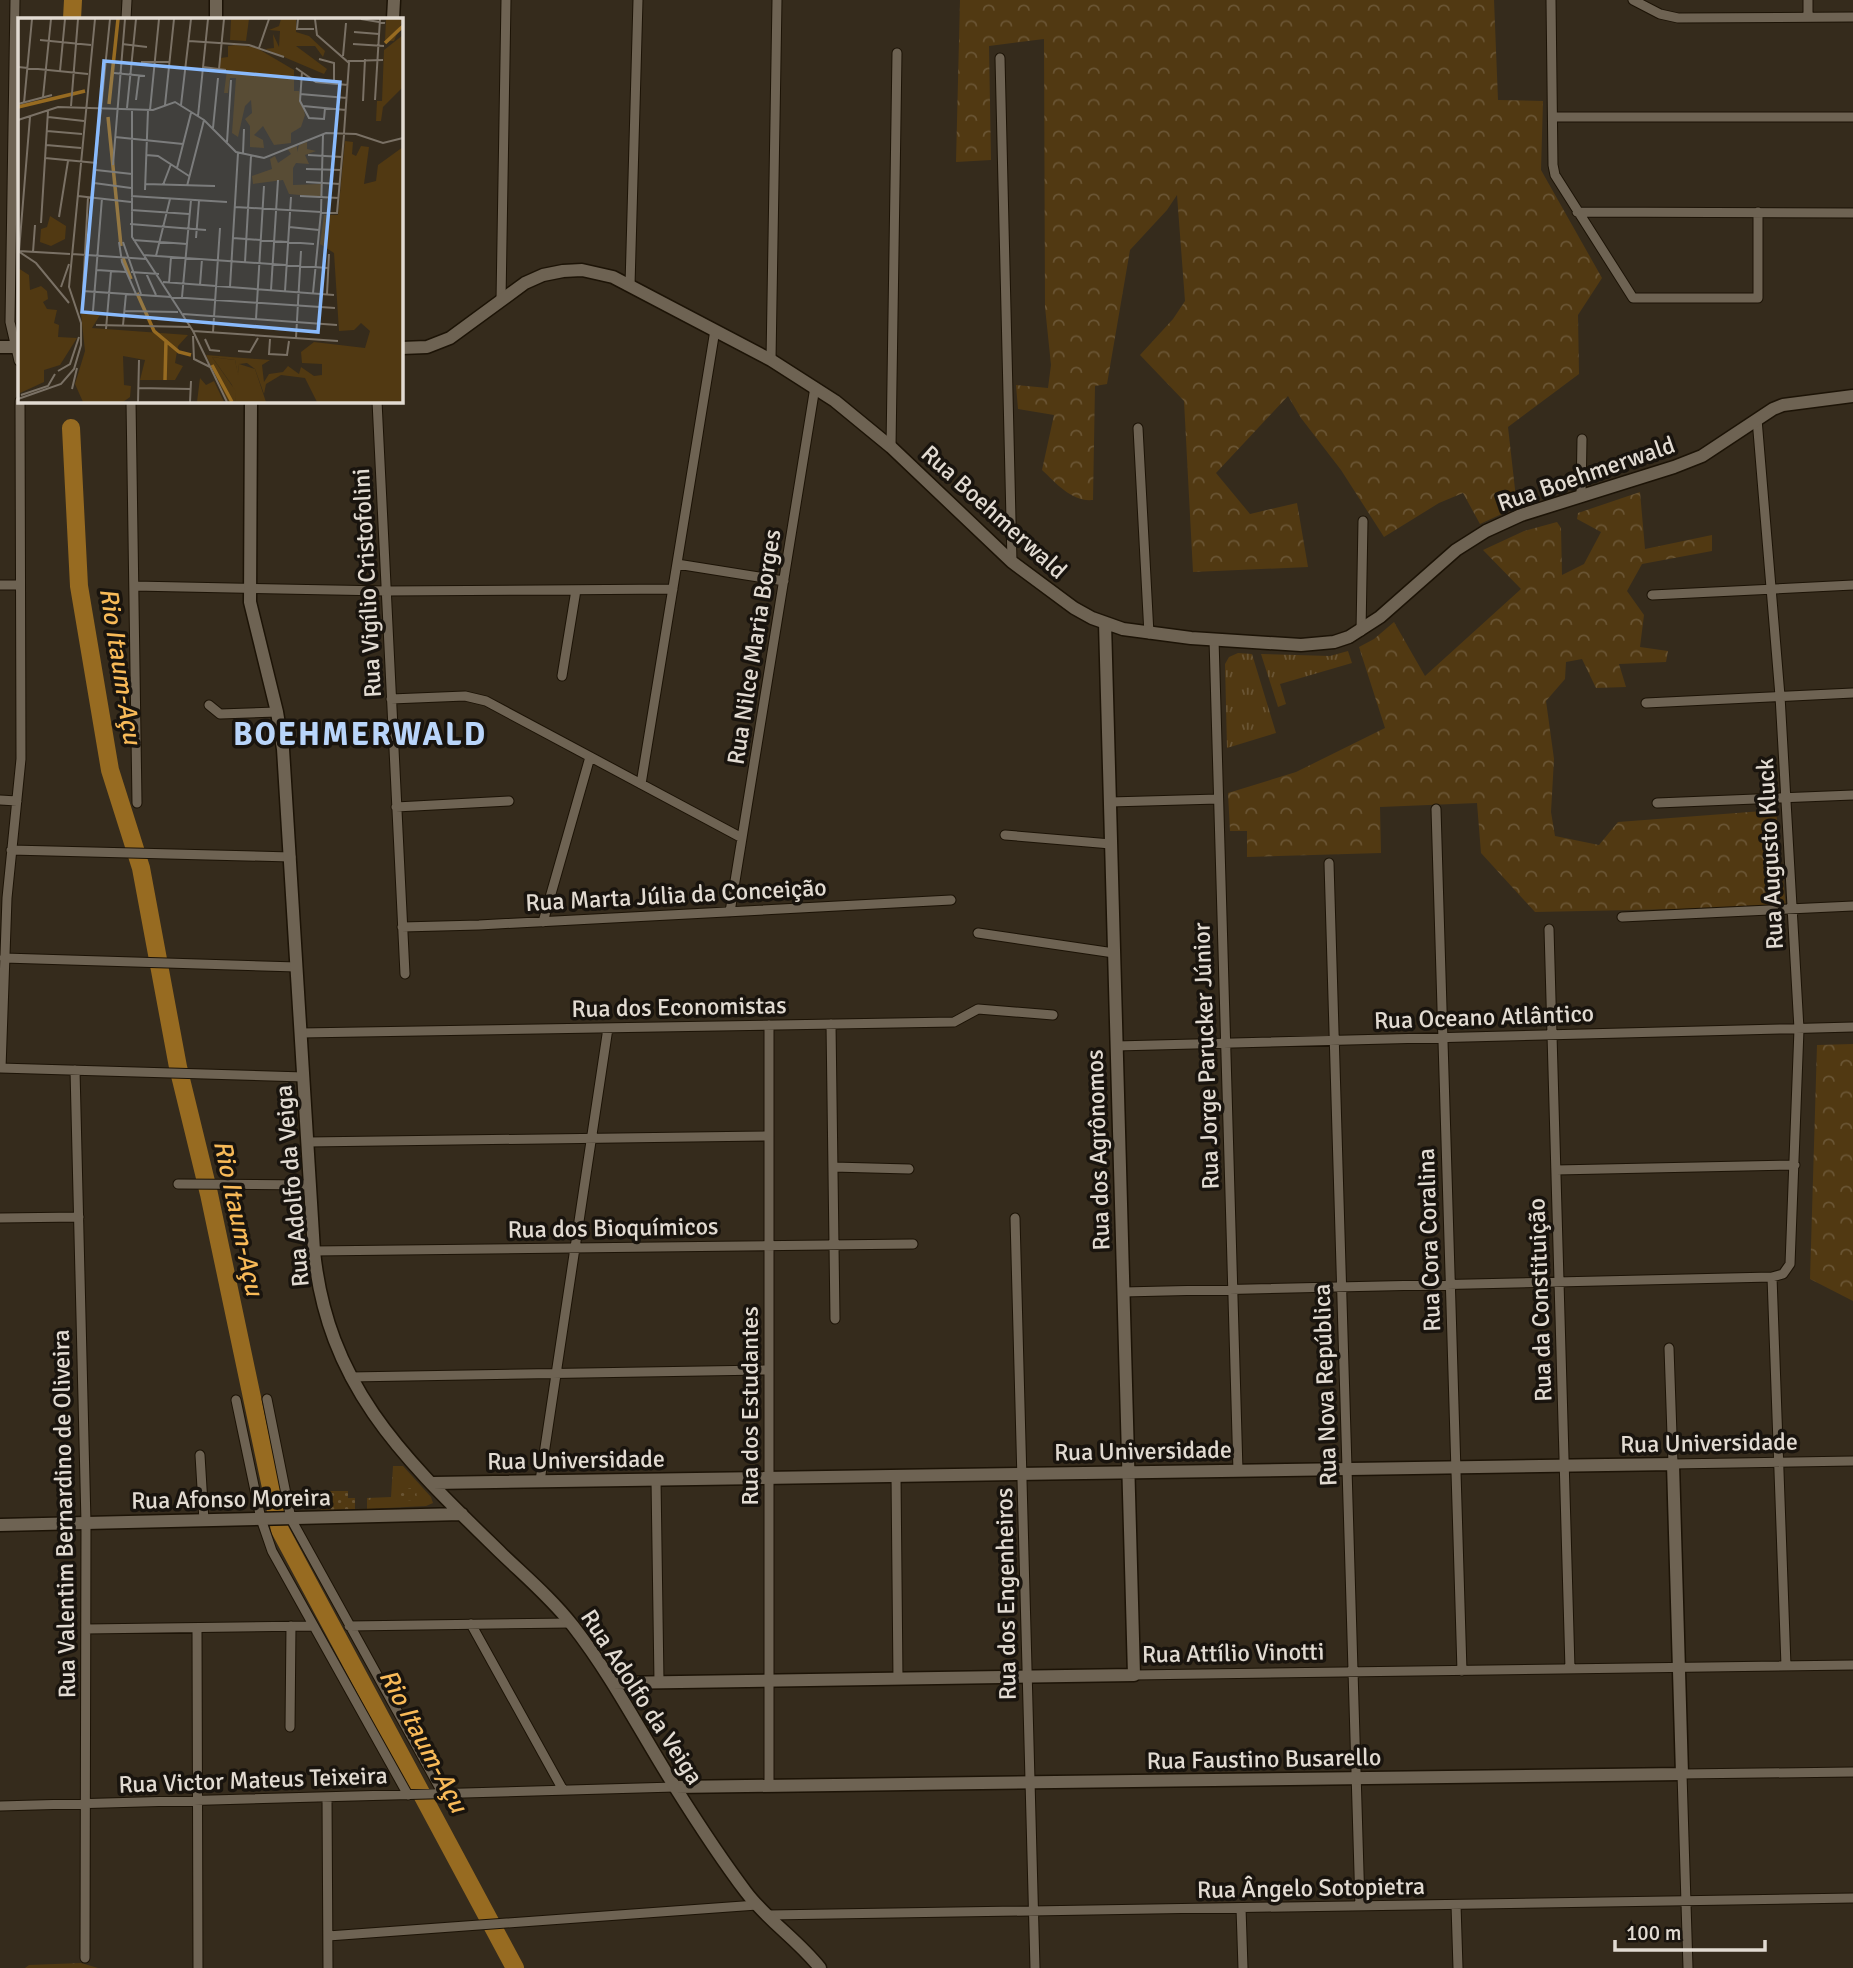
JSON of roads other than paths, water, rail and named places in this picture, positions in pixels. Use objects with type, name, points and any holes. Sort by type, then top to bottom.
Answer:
[{"type":"street","points":[[0,347],[17,347],[10,322],[15,0]]},
{"type":"street","points":[[126,18],[127,0]]},
{"type":"street","points":[[216,0],[216,18]]},
{"type":"street","points":[[393,18],[394,0]]},
{"type":"street","points":[[501,300],[506,0]]},
{"type":"street","points":[[630,285],[638,0]]},
{"type":"street","points":[[771,360],[777,0]]},
{"type":"street","points":[[1551,0],[1555,175],[1633,298],[1758,298],[1758,212]]},
{"type":"street","points":[[1633,0],[1660,14],[1678,18],[1853,16]]},
{"type":"street","points":[[1808,0],[1808,17]]},
{"type":"street","points":[[891,447],[897,53]]},
{"type":"street","points":[[1000,58],[1012,562]]},
{"type":"street","points":[[0,112],[13,112]]},
{"type":"street","points":[[1553,117],[1853,117]]},
{"type":"street","points":[[1577,212],[1853,212]]},
{"type":"street","name":"Rua Boehmerwald","points":[[402,348],[427,347],[450,338],[525,283],[543,275],[563,271],[595,272],[630,285],[771,360],[815,387],[891,447],[1012,562],[1074,608],[1105,623],[1149,634],[1317,645],[1334,642],[1361,631],[1469,541],[1503,522],[1702,456],[1783,405],[1853,396]]},
{"type":"street","points":[[641,784],[715,330]]},
{"type":"street","name":"Rua Nilce Maria Borges","points":[[730,912],[815,387]]},
{"type":"street","points":[[20,402],[20,759],[4,958],[0,1068],[304,1077]]},
{"type":"street","points":[[131,402],[137,803]]},
{"type":"street","name":"Rua Adolfo da Veiga","points":[[251,402],[249,587],[253,618],[277,712],[286,773],[314,1251],[325,1311],[350,1377],[374,1417],[462,1514],[571,1623],[613,1683],[675,1787],[757,1905],[807,1952],[820,1968]]},
{"type":"street","name":"Rua Vigílio Cristofolini","points":[[377,402],[405,974]]},
{"type":"street","name":"Rua Augusto Kluck","points":[[1757,419],[1780,696],[1799,1029],[1790,1264],[1783,1274],[1772,1277]]},
{"type":"street","points":[[1138,428],[1149,634]]},
{"type":"street","points":[[1581,439],[1581,496]]},
{"type":"street","points":[[1361,631],[1363,521]]},
{"type":"street","points":[[677,564],[784,581]]},
{"type":"street","points":[[0,585],[20,585]]},
{"type":"street","points":[[1651,595],[1853,585]]},
{"type":"street","points":[[134,586],[386,591],[673,589]]},
{"type":"street","points":[[562,676],[576,590]]},
{"type":"street","name":"Rua dos Agrônomos","points":[[1105,623],[1134,1675]]},
{"type":"street","name":"Rua Jorge Parucker Júnior","points":[[1214,639],[1237,1471]]},
{"type":"street","points":[[1646,703],[1853,693]]},
{"type":"street","points":[[391,699],[465,696],[479,698],[742,838]]},
{"type":"street","points":[[209,705],[220,714],[277,712]]},
{"type":"street","points":[[543,922],[590,757]]},
{"type":"street","points":[[1657,803],[1853,796]]},
{"type":"street","points":[[1110,802],[1219,799]]},
{"type":"street","points":[[0,800],[17,800]]},
{"type":"street","points":[[397,807],[509,801]]},
{"type":"street","name":"Rua Cora Coralina","points":[[1436,809],[1462,1671]]},
{"type":"street","points":[[1005,835],[1111,844]]},
{"type":"street","points":[[11,850],[291,857]]},
{"type":"street","name":"Rua Nova República","points":[[1329,863],[1360,1906]]},
{"type":"street","name":"Rua Marta Júlia da Conceição","points":[[402,927],[951,900]]},
{"type":"street","points":[[1622,917],[1853,906]]},
{"type":"street","name":"Rua da Constituição","points":[[1549,929],[1570,1669]]},
{"type":"street","points":[[978,933],[1114,953]]},
{"type":"street","points":[[4,958],[297,967]]},
{"type":"street","name":"Rua dos Economistas","points":[[301,1033],[954,1022],[978,1009],[1053,1015]]},
{"type":"street","points":[[831,1024],[835,1319]]},
{"type":"street","name":"Rua dos Estudantes","points":[[769,1025],[769,1786]]},
{"type":"street","name":"Rua Oceano Atlântico","points":[[1116,1046],[1853,1027]]},
{"type":"street","points":[[540,1481],[608,1028]]},
{"type":"street","name":"Rua Valentim Bernardino de Oliveira","points":[[75,1070],[86,1523],[85,1958]]},
{"type":"street","points":[[308,1142],[769,1136]]},
{"type":"street","points":[[1556,1170],[1795,1165]]},
{"type":"street","points":[[833,1167],[909,1168]]},
{"type":"street","points":[[178,1184],[310,1185]]},
{"type":"street","points":[[0,1218],[79,1217]]},
{"type":"street","name":"Rua dos Engenheiros","points":[[1016,1218],[1035,1968]]},
{"type":"street","name":"Rua dos Bioquímicos","points":[[314,1251],[913,1244]]},
{"type":"street","points":[[1123,1292],[1772,1277],[1786,1666]]},
{"type":"street","points":[[1669,1348],[1688,1968]]},
{"type":"street","points":[[350,1377],[769,1370]]},
{"type":"street","points":[[267,1399],[288,1519],[443,1794]]},
{"type":"street","points":[[236,1400],[272,1551],[312,1626],[411,1795]]},
{"type":"street","points":[[200,1455],[204,1521]]},
{"type":"street","name":"Rua Universidade","points":[[433,1483],[1853,1461]]},
{"type":"street","points":[[896,1476],[898,1679]]},
{"type":"street","points":[[656,1480],[659,1682]]},
{"type":"street","name":"Rua Afonso Moreira","points":[[0,1525],[462,1514]]},
{"type":"street","points":[[349,1626],[571,1623]]},
{"type":"street","points":[[471,1624],[563,1790]]},
{"type":"street","points":[[290,1727],[291,1626]]},
{"type":"street","points":[[86,1629],[312,1626]]},
{"type":"street","points":[[197,1628],[198,1968]]},
{"type":"street","name":"Rua Attílio Vinotti","points":[[613,1683],[1853,1665]]},
{"type":"street","name":"Rua Faustino Busarello","points":[[675,1787],[1853,1772]]},
{"type":"street","name":"Rua Victor Mateus Teixeira","points":[[0,1806],[675,1787]]},
{"type":"street","points":[[327,1797],[328,1968]]},
{"type":"street","name":"Rua Ângelo Sotopietra","points":[[769,1915],[1853,1898]]},
{"type":"street","points":[[328,1936],[757,1905]]},
{"type":"street","points":[[1457,1905],[1458,1968]]},
{"type":"street","points":[[1241,1908],[1243,1968]]},
{"type":"waterway","name":"Rio Itaum-Açu","points":[[72,18],[73,0]]},
{"type":"waterway","name":"Rio Itaum-Açu","points":[[71,428],[79,586],[110,770],[141,868],[178,1067],[209,1194],[280,1530],[515,1968]]},
{"type":"district","name":"BOEHMERWALD","points":[[360,734]]}]
